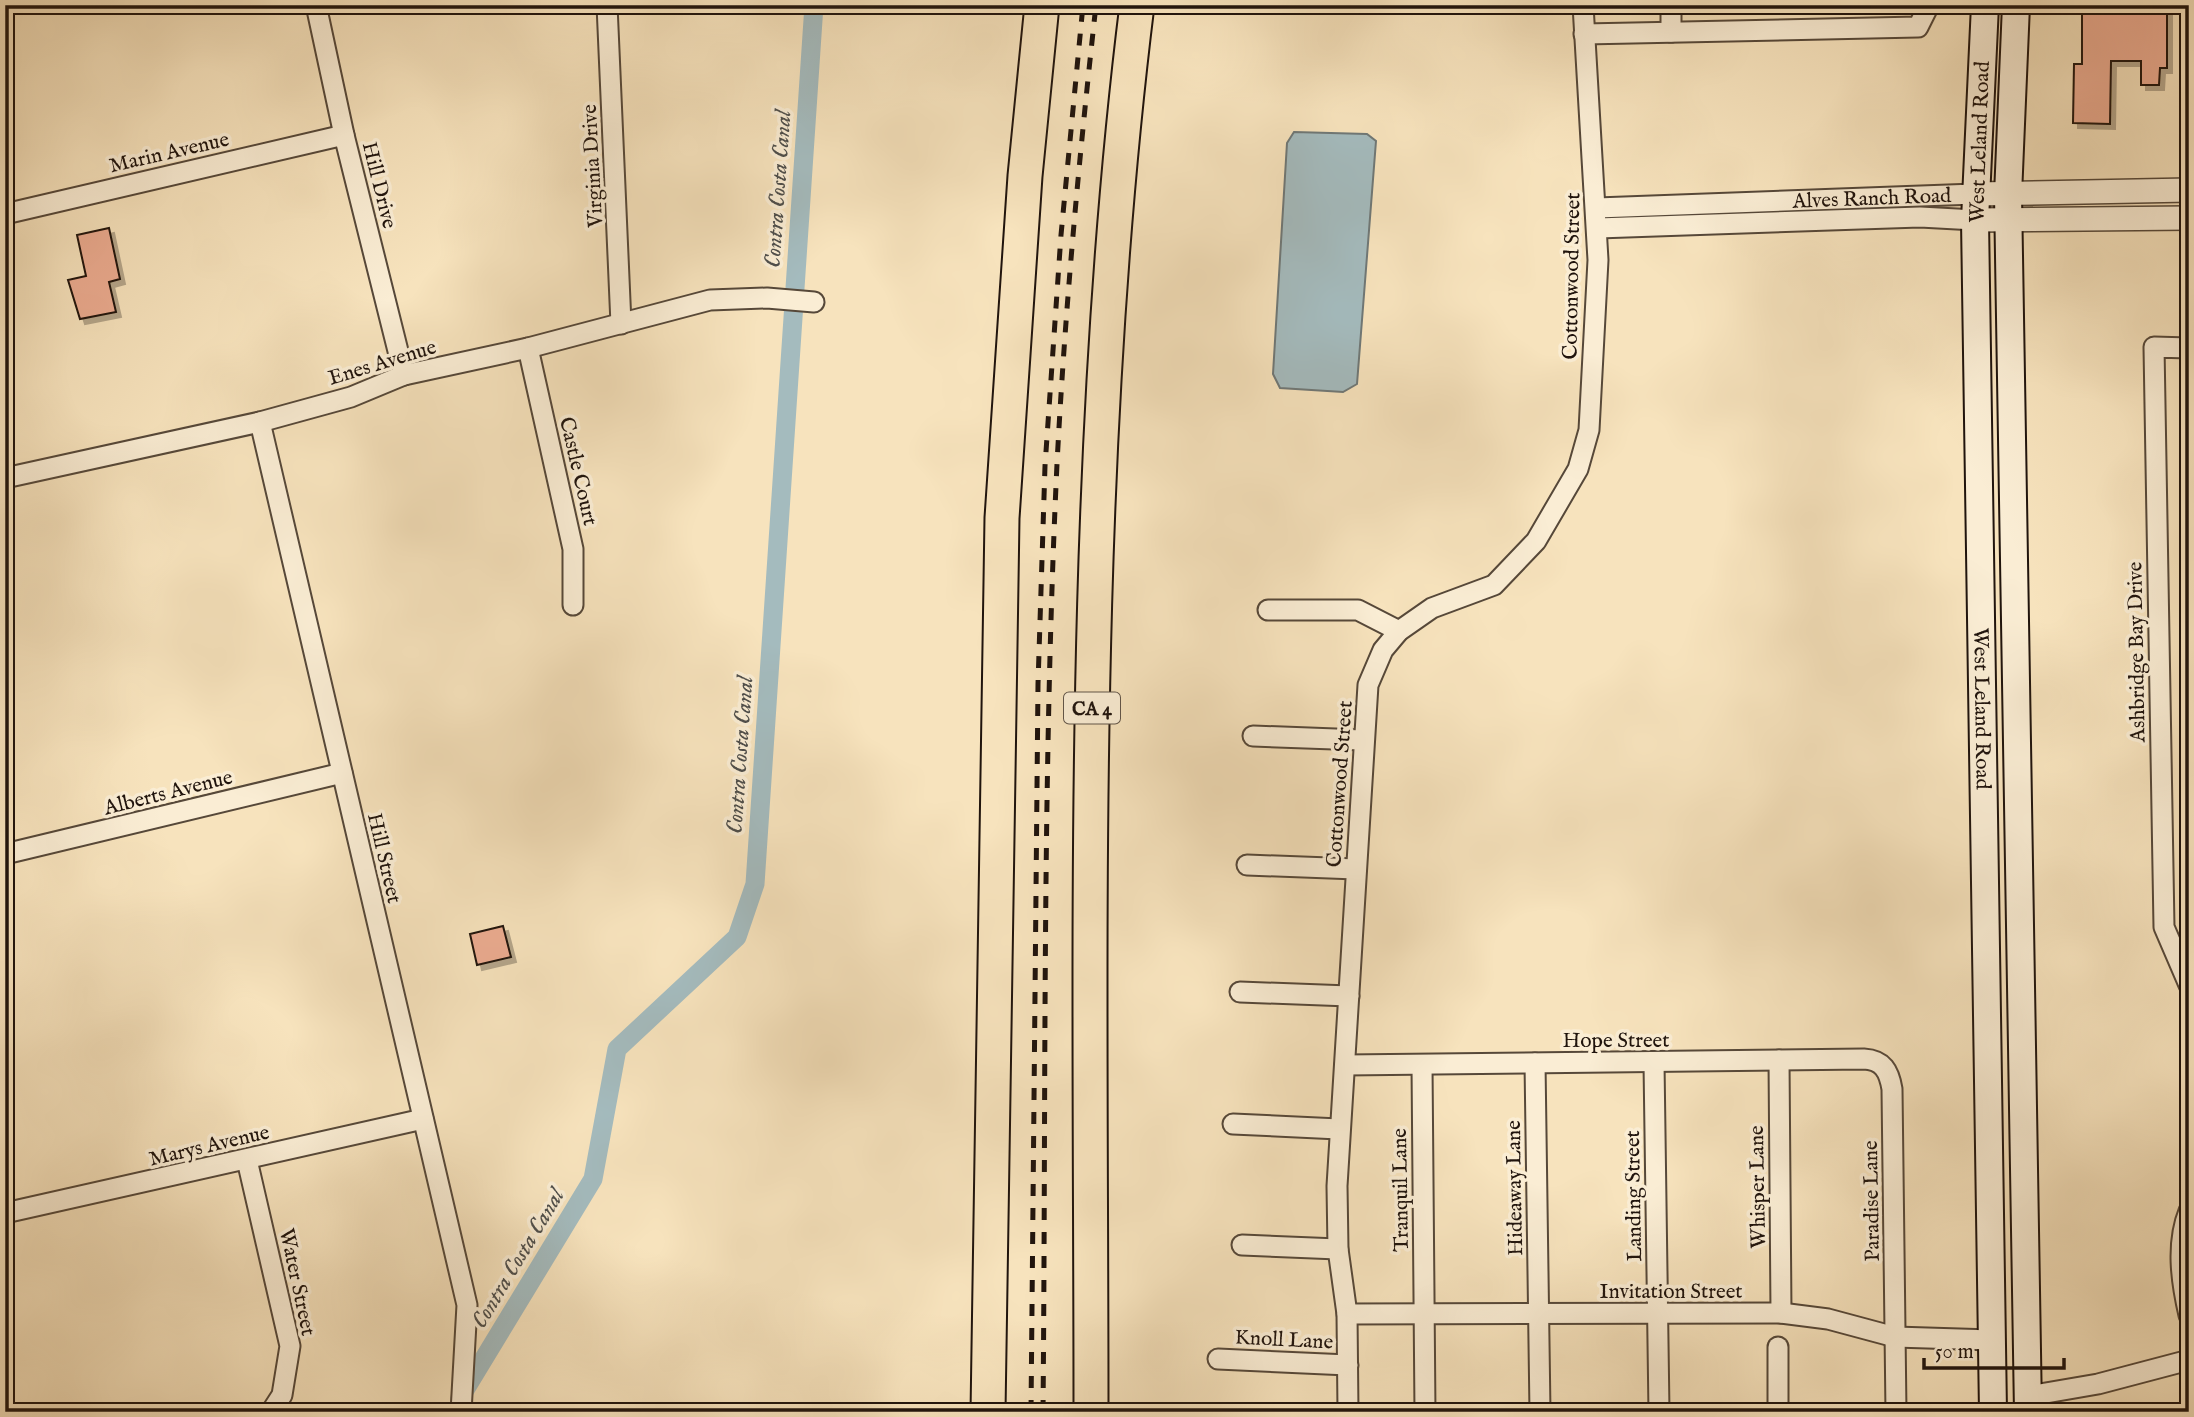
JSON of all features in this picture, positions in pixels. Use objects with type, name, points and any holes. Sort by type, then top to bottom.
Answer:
[{"type":"highway","points":[[988,1412],[1002,517],[1018,255],[1042,5]]},
{"type":"highway","name":"CA 4","points":[[1091,1412],[1095,528],[1103,362],[1137,5]]},
{"type":"main road","name":"West Leland Road","points":[[1984,5],[1975,220],[1993,1412]]},
{"type":"main road","name":"West Leland Road","points":[[2016,5],[2008,195],[2024,1184],[2022,1406]]},
{"type":"main road","points":[[2022,1406],[2003,1353],[1992,1340],[2003,1326],[2010,1308],[2009,1234],[2024,1184]]},
{"type":"street","name":"Hill Drive","points":[[316,5],[344,135],[404,375]]},
{"type":"street","name":"Virginia Drive","points":[[607,5],[621,324]]},
{"type":"street","name":"Cottonwood Street","points":[[1348,1412],[1347,1314],[1338,1249],[1339,1129],[1345,1065],[1362,740],[1368,685],[1383,650],[1399,631],[1432,608],[1493,585],[1536,541],[1578,469],[1589,430],[1598,228],[1583,5]]},
{"type":"street","points":[[1671,5],[1671,32]]},
{"type":"street","points":[[1584,34],[1918,27],[1929,5]]},
{"type":"street","name":"Marin Avenue","points":[[5,214],[344,135]]},
{"type":"street","name":"Alves Ranch Road","points":[[1597,208],[1975,194],[2189,190]]},
{"type":"street","name":"Alves Ranch Road","points":[[1598,228],[1920,218],[2009,222],[2189,218]]},
{"type":"street","name":"Enes Avenue","points":[[5,478],[260,422],[351,397],[404,375],[528,348],[710,300],[767,298],[814,302]]},
{"type":"street","name":"Ashbridge Bay Drive","points":[[2189,348],[2154,347],[2164,927],[2189,985]]},
{"type":"street","name":"Castle Court","points":[[528,348],[573,549],[573,605]]},
{"type":"street","name":"Hill Street","points":[[260,422],[467,1305],[461,1412]]},
{"type":"street","points":[[1268,610],[1357,610],[1399,631]]},
{"type":"street","points":[[1253,736],[1362,740]]},
{"type":"street","name":"Alberts Avenue","points":[[5,855],[342,773]]},
{"type":"street","points":[[1247,865],[1356,869]]},
{"type":"street","points":[[1240,992],[1349,996]]},
{"type":"street","name":"Hope Street","points":[[1345,1065],[1864,1059],[1884,1066]]},
{"type":"street","name":"Whisper Lane","points":[[1779,1060],[1781,1313]]},
{"type":"street","name":"Hideaway Lane","points":[[1535,1063],[1540,1412]]},
{"type":"street","name":"Landing Street","points":[[1654,1063],[1659,1412]]},
{"type":"street","name":"Tranquil Lane","points":[[1422,1065],[1425,1412]]},
{"type":"street","name":"Paradise Lane","points":[[1884,1066],[1892,1089],[1896,1412]]},
{"type":"street","name":"Marys Avenue","points":[[5,1213],[423,1119]]},
{"type":"street","points":[[1233,1124],[1339,1129]]},
{"type":"street","name":"Water Street","points":[[247,1160],[290,1346],[282,1395],[271,1412]]},
{"type":"street","points":[[2189,1210],[2183,1225],[2181,1283],[2189,1314]]},
{"type":"street","points":[[1242,1245],[1338,1249]]},
{"type":"street","name":"Invitation Street","points":[[1347,1314],[1781,1313],[1828,1319],[1895,1337],[1992,1340]]},
{"type":"street","points":[[1778,1347],[1778,1412]]},
{"type":"street","name":"Knoll Lane","points":[[1218,1359],[1348,1365]]},
{"type":"street","points":[[2022,1406],[2189,1360]]},
{"type":"water","points":[[1294,132],[1367,134],[1376,141],[1357,384],[1343,392],[1280,388],[1273,374],[1287,143]]},
{"type":"building","points":[[2082,5],[2143,8],[2143,5],[2167,5],[2167,68],[2160,68],[2159,85],[2141,85],[2141,61],[2111,61],[2110,124],[2073,123],[2074,64],[2082,64]]},
{"type":"building","points":[[109,228],[120,279],[109,282],[116,312],[80,319],[68,280],[86,276],[77,235]]},
{"type":"building","points":[[503,926],[511,957],[477,965],[470,934]]},
{"type":"waterway","name":"Contra Costa Canal","points":[[460,1398],[593,1179],[617,1049],[737,937],[755,884],[814,5]]},
{"type":"railway","points":[[1031,1412],[1038,684],[1045,466],[1061,235],[1083,5]]},
{"type":"railway","points":[[1043,1412],[1047,819],[1052,582],[1068,291],[1096,5]]}]
